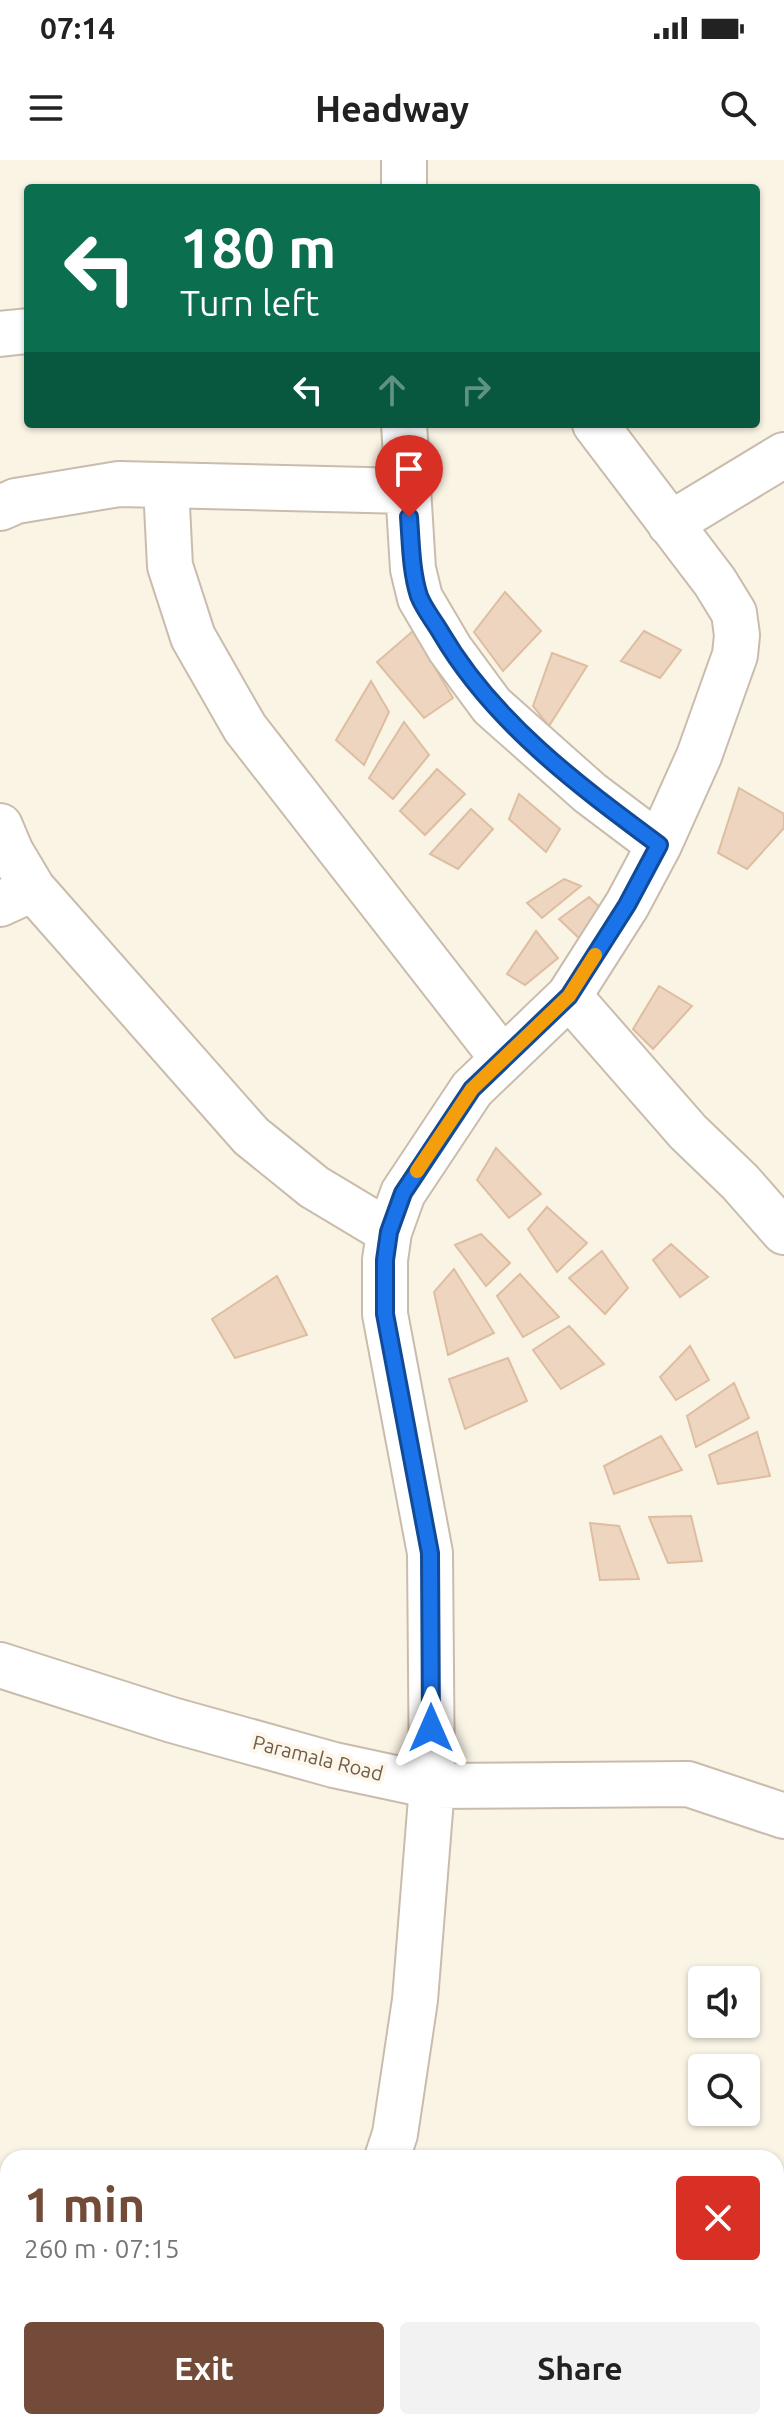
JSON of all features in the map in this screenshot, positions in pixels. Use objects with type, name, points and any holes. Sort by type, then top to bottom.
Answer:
[{"type":"street","points":[[404,160],[404,184]]},
{"type":"street","points":[[0,334],[24,331]]},
{"type":"street","points":[[404,428],[413,569],[420,598],[450,649],[492,706],[590,793],[659,845]]},
{"type":"street","points":[[390,2150],[395,2134],[415,2000],[432,1786],[430,1553],[385,1314],[385,1260],[389,1232],[403,1193],[472,1089],[569,996],[627,905],[659,845],[699,756],[735,655],[737,635],[734,613],[715,582],[598,428]]},
{"type":"street","points":[[670,524],[784,455]]},
{"type":"street","points":[[0,508],[16,501],[119,484],[407,491]]},
{"type":"street","points":[[166,486],[170,566],[193,637],[245,728],[503,1059]]},
{"type":"street","points":[[0,826],[11,852],[17,896],[251,1136],[314,1187],[389,1232]]},
{"type":"street","points":[[569,996],[688,1132],[740,1182],[784,1232]]},
{"type":"street","name":"Paramala Road","points":[[0,1665],[187,1724],[334,1765],[432,1786],[688,1784],[784,1816]]},
{"type":"building","points":[[505,592],[541,631],[503,671],[474,632]]},
{"type":"building","points":[[413,631],[453,698],[424,718],[377,662]]},
{"type":"building","points":[[644,631],[681,650],[660,678],[621,661]]},
{"type":"building","points":[[552,653],[587,666],[549,726],[533,706]]},
{"type":"building","points":[[371,681],[389,712],[364,765],[336,740]]},
{"type":"building","points":[[404,722],[429,755],[393,799],[369,778]]},
{"type":"building","points":[[437,769],[465,794],[425,835],[400,811]]},
{"type":"building","points":[[739,788],[784,814],[784,828],[747,869],[718,853]]},
{"type":"building","points":[[519,794],[560,829],[546,852],[509,819]]},
{"type":"building","points":[[471,809],[493,829],[458,869],[430,854]]},
{"type":"building","points":[[564,879],[581,886],[542,918],[527,903]]},
{"type":"building","points":[[589,897],[609,916],[583,942],[559,919]]},
{"type":"building","points":[[536,931],[558,958],[525,985],[507,974]]},
{"type":"building","points":[[659,986],[692,1006],[653,1049],[633,1029]]},
{"type":"building","points":[[496,1148],[541,1194],[509,1218],[477,1180]]},
{"type":"building","points":[[547,1207],[587,1243],[557,1272],[528,1229]]},
{"type":"building","points":[[481,1234],[510,1263],[486,1286],[455,1245]]},
{"type":"building","points":[[671,1244],[708,1277],[680,1297],[653,1260]]},
{"type":"building","points":[[602,1251],[628,1288],[605,1314],[569,1278]]},
{"type":"building","points":[[454,1269],[494,1333],[448,1355],[434,1292]]},
{"type":"building","points":[[520,1274],[559,1317],[523,1337],[497,1296]]},
{"type":"building","points":[[277,1276],[307,1335],[235,1358],[212,1319]]},
{"type":"building","points":[[569,1326],[604,1364],[561,1389],[533,1350]]},
{"type":"building","points":[[690,1346],[709,1380],[676,1400],[660,1377]]},
{"type":"building","points":[[508,1358],[527,1401],[465,1429],[449,1379]]},
{"type":"building","points":[[734,1383],[749,1418],[696,1447],[687,1416]]},
{"type":"building","points":[[757,1432],[770,1476],[718,1484],[709,1455]]},
{"type":"building","points":[[661,1436],[682,1470],[614,1494],[604,1466]]},
{"type":"building","points":[[691,1516],[702,1561],[668,1563],[649,1517]]},
{"type":"building","points":[[590,1523],[619,1526],[639,1579],[600,1580]]},
{"type":"slow traffic","points":[[417,1171],[472,1089],[569,996],[595,955]]},
{"type":"route","points":[[409,517],[413,569],[420,598],[450,649],[492,706],[590,793],[659,845],[627,905],[569,996],[472,1089],[403,1193],[389,1232],[385,1260],[385,1314],[430,1553],[431,1728]]}]
